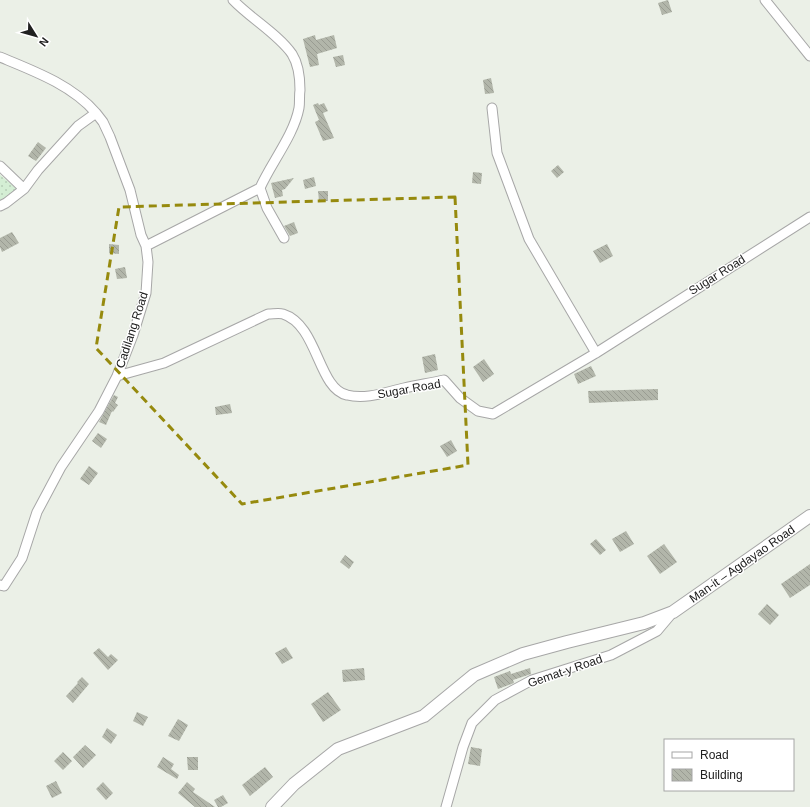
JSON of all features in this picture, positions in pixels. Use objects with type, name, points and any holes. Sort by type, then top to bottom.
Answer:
[{"type":"street","points":[[146,246],[260,188],[267,172],[289,135],[294,122],[298,109],[300,76],[292,55],[278,39],[233,0]]},
{"type":"street","points":[[765,0],[810,56]]},
{"type":"street","name":"Cadilang Road","points":[[0,57],[44,76],[69,90],[87,104],[103,122],[130,190],[141,235],[146,246],[148,262],[146,293],[133,335],[117,376],[98,411],[61,467],[37,512],[22,558],[4,586],[0,586]]},
{"type":"street","points":[[492,108],[497,153],[529,239],[596,353]]},
{"type":"street","points":[[0,206],[24,189],[38,170],[78,126],[96,113]]},
{"type":"street","points":[[0,166],[24,189]]},
{"type":"street","points":[[260,188],[267,208],[284,238]]},
{"type":"street","name":"Sugar Road","points":[[117,376],[164,363],[268,314],[281,314],[292,318],[306,334],[329,383],[338,391],[346,395],[364,398],[444,380],[460,398],[478,410],[492,414],[596,353],[810,217]]},
{"type":"street","name":"Man-it – Agdayao Road","points":[[272,807],[294,784],[338,749],[424,716],[474,675],[523,654],[644,623],[673,612],[810,516]]},
{"type":"street","name":"Gemat-y Road","points":[[446,807],[463,747],[472,723],[495,700],[532,680],[611,655],[658,631],[673,612]]},
{"type":"highlighted area","points":[[455,197],[468,465],[242,504],[96,348],[119,207]]},
{"type":"green space","points":[[0,175],[17,189],[0,203]]},
{"type":"building","points":[[668,0],[672,12],[662,15],[658,3]]},
{"type":"building","points":[[315,35],[316,40],[334,35],[337,48],[317,54],[319,65],[310,67],[303,39]]},
{"type":"building","points":[[343,55],[345,65],[336,67],[333,57]]},
{"type":"building","points":[[491,78],[494,93],[485,94],[483,80]]},
{"type":"building","points":[[318,103],[319,105],[324,103],[328,111],[323,113],[334,138],[323,141],[315,122],[319,120],[313,105]]},
{"type":"building","points":[[38,142],[46,148],[36,161],[28,156]]},
{"type":"building","points":[[558,165],[564,172],[557,178],[551,171]]},
{"type":"building","points":[[473,172],[482,173],[481,184],[472,183]]},
{"type":"building","points":[[314,177],[316,186],[305,189],[303,180]]},
{"type":"building","points":[[294,178],[285,189],[282,190],[283,196],[275,198],[271,183]]},
{"type":"building","points":[[318,191],[328,191],[328,201],[319,201]]},
{"type":"building","points":[[294,222],[298,233],[290,236],[284,226]]},
{"type":"building","points":[[12,232],[19,243],[2,252],[0,247],[0,238]]},
{"type":"building","points":[[109,244],[119,245],[119,254],[109,253]]},
{"type":"building","points":[[607,244],[613,256],[600,263],[593,251]]},
{"type":"building","points":[[125,267],[127,278],[117,279],[115,269]]},
{"type":"building","points":[[435,354],[438,370],[425,373],[422,357]]},
{"type":"building","points":[[484,359],[494,374],[483,382],[473,367]]},
{"type":"building","points":[[591,366],[596,376],[578,384],[574,374]]},
{"type":"building","points":[[658,389],[658,400],[589,403],[588,391]]},
{"type":"building","points":[[114,395],[118,397],[115,403],[118,405],[113,412],[112,411],[106,425],[99,422]]},
{"type":"building","points":[[230,404],[232,413],[216,415],[215,407]]},
{"type":"building","points":[[98,433],[107,439],[101,448],[92,441]]},
{"type":"building","points":[[451,440],[457,451],[447,457],[440,446]]},
{"type":"building","points":[[89,466],[98,473],[89,485],[80,479]]},
{"type":"building","points":[[626,531],[634,544],[620,552],[612,539]]},
{"type":"building","points":[[596,539],[606,550],[600,555],[590,544]]},
{"type":"building","points":[[664,544],[677,562],[660,574],[647,556]]},
{"type":"building","points":[[345,555],[354,562],[349,569],[340,562]]},
{"type":"building","points":[[810,564],[810,585],[790,598],[781,584]]},
{"type":"building","points":[[767,604],[779,615],[770,625],[758,614]]},
{"type":"building","points":[[286,647],[293,658],[282,664],[275,653]]},
{"type":"building","points":[[99,648],[108,657],[111,654],[118,660],[108,670],[93,653]]},
{"type":"building","points":[[364,668],[365,680],[343,682],[342,670]]},
{"type":"building","points":[[530,668],[531,674],[513,680],[514,683],[498,689],[494,677],[510,671],[511,674]]},
{"type":"building","points":[[82,677],[89,684],[73,703],[66,696]]},
{"type":"building","points":[[328,692],[341,710],[323,722],[311,704]]},
{"type":"building","points":[[137,712],[148,717],[143,726],[133,721]]},
{"type":"building","points":[[178,719],[188,725],[179,741],[168,736]]},
{"type":"building","points":[[107,728],[117,735],[111,744],[102,737]]},
{"type":"building","points":[[85,745],[96,755],[83,768],[73,757]]},
{"type":"building","points":[[471,747],[482,749],[480,766],[468,764]]},
{"type":"building","points":[[63,752],[72,761],[63,770],[54,761]]},
{"type":"building","points":[[163,757],[174,764],[171,769],[179,775],[177,779],[157,767]]},
{"type":"building","points":[[187,757],[198,757],[198,770],[188,770]]},
{"type":"building","points":[[265,767],[273,777],[250,796],[242,785]]},
{"type":"building","points":[[56,781],[62,793],[52,798],[46,786]]},
{"type":"building","points":[[103,782],[113,793],[106,800],[96,789]]},
{"type":"building","points":[[187,782],[195,789],[193,792],[215,807],[195,807],[178,793]]},
{"type":"building","points":[[223,795],[228,803],[218,807],[214,800]]}]
